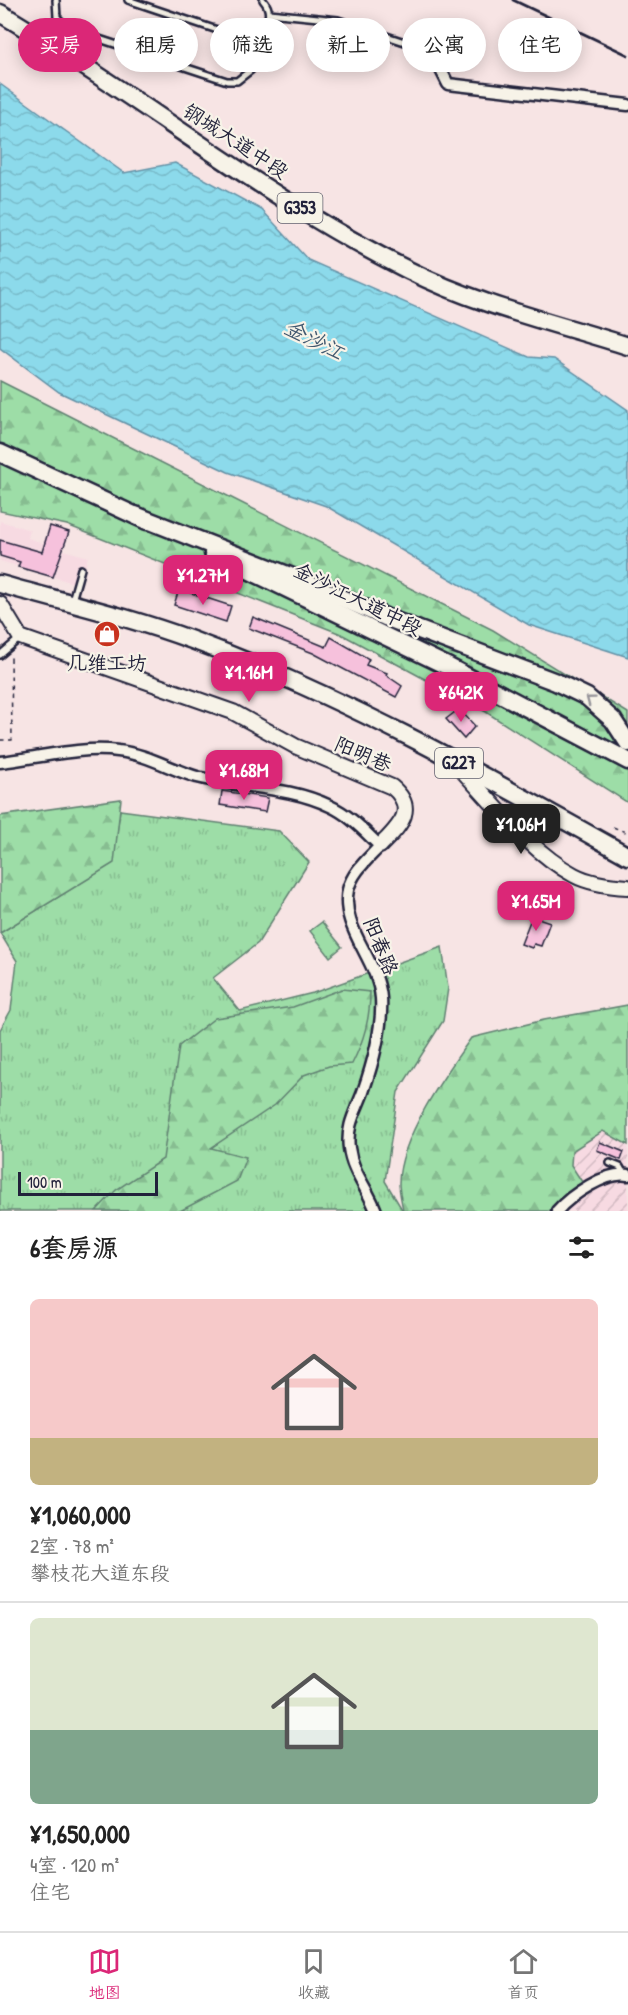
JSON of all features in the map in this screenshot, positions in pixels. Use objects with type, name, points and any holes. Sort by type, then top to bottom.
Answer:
[{"type":"main road","name":"钢城大道中段","points":[[0,13],[342,235],[410,272],[481,300],[628,345]]},
{"type":"main road","points":[[0,453],[192,540],[587,697],[613,720],[628,743]]},
{"type":"main road","name":"金沙江大道中段","points":[[192,540],[449,667],[628,761]]},
{"type":"main road","name":"G227","points":[[0,575],[176,627],[292,670],[404,723],[628,856]]},
{"type":"main road","name":"G227","points":[[0,584],[190,639],[316,692],[400,731],[450,759],[516,790]]},
{"type":"main road","name":"G227","points":[[567,818],[628,847]]},
{"type":"street","points":[[442,72],[443,78],[456,87],[628,105]]},
{"type":"street","points":[[0,604],[16,642]]},
{"type":"street","name":"阳明巷","points":[[16,642],[233,712],[295,746],[393,787],[401,795],[406,805],[404,817],[380,846]]},
{"type":"street","points":[[0,762],[118,750],[139,755],[211,781],[311,799],[331,807],[352,820],[380,846]]},
{"type":"street","points":[[450,759],[534,845],[575,875],[613,886],[628,887]]},
{"type":"street","name":"阳春路","points":[[376,1211],[353,1165],[349,1148],[349,1131],[363,1092],[381,1023],[381,996],[375,971],[352,925],[348,908],[348,890],[355,873],[380,846]]},
{"type":"street","points":[[557,1211],[573,1197],[601,1181],[626,1174]]},
{"type":"lane","points":[[56,0],[57,17],[69,28],[227,81],[237,81],[248,72]]},
{"type":"lane","points":[[128,0],[210,28]]},
{"type":"lane","points":[[263,0],[269,12],[268,18]]},
{"type":"lane","points":[[269,12],[338,20],[402,41]]},
{"type":"lane","points":[[73,597],[81,569]]},
{"type":"lane","points":[[0,655],[16,642]]},
{"type":"lane","points":[[610,1163],[620,1167],[626,1174]]},
{"type":"path","points":[[0,740],[12,740],[16,642]]},
{"type":"path","points":[[613,827],[628,833]]},
{"type":"shaded area","points":[[0,521],[30,530],[28,538],[43,543],[49,525],[70,531],[64,550],[88,557],[80,585],[0,561]]},
{"type":"shaded area","points":[[603,1131],[628,1145],[628,1171],[584,1185],[571,1165],[572,1151]]},
{"type":"shaded area","points":[[615,1180],[628,1180],[628,1211],[563,1211],[576,1201]]},
{"type":"green space","points":[[0,381],[493,630],[628,713],[628,803],[486,712],[341,634],[67,525],[0,511]]},
{"type":"green space","points":[[121,799],[114,863],[0,933],[0,816]]},
{"type":"green space","points":[[120,810],[279,831],[309,862],[258,943],[213,978],[240,1011],[313,993],[442,947],[448,988],[443,1021],[398,1092],[385,1181],[403,1211],[0,1211],[0,1030],[11,1010],[17,961],[0,933],[113,863]]},
{"type":"green space","points":[[322,922],[342,947],[330,957],[310,931]]},
{"type":"green space","points":[[342,989],[370,992],[366,1029],[352,1064],[329,1066],[304,1075],[275,1105],[211,1148],[246,1157],[237,1181],[180,1211],[96,1211],[116,1190],[163,1159],[179,1046],[215,1018],[293,1007]]},
{"type":"green space","points":[[628,1005],[628,1145],[603,1131],[572,1151],[571,1165],[584,1185],[563,1211],[403,1211],[399,1183],[407,1147],[426,1107],[471,1038],[544,1020]]},
{"type":"water","name":"金沙江","points":[[0,84],[124,173],[175,163],[262,210],[308,260],[529,357],[554,359],[628,410],[628,657],[529,625],[326,506],[228,472],[59,392],[0,348]]},
{"type":"building","points":[[50,526],[69,532],[53,577],[18,567],[20,562],[0,556],[0,540],[42,552]]},
{"type":"building","points":[[179,589],[231,606],[226,622],[174,605]]},
{"type":"building","points":[[253,617],[326,647],[331,637],[369,659],[366,665],[387,673],[386,675],[402,686],[396,697],[313,653],[249,628]]},
{"type":"building","points":[[459,709],[475,726],[464,739],[446,719]]},
{"type":"building","points":[[222,791],[268,798],[265,812],[220,805]]},
{"type":"building","points":[[532,916],[550,922],[541,946],[534,944],[532,948],[521,944]]},
{"type":"building","points":[[600,1142],[624,1152],[621,1160],[597,1150]]},
{"type":"railway","points":[[513,0],[628,55]]},
{"type":"place","name":"几维工坊","points":[[107,634]]}]
